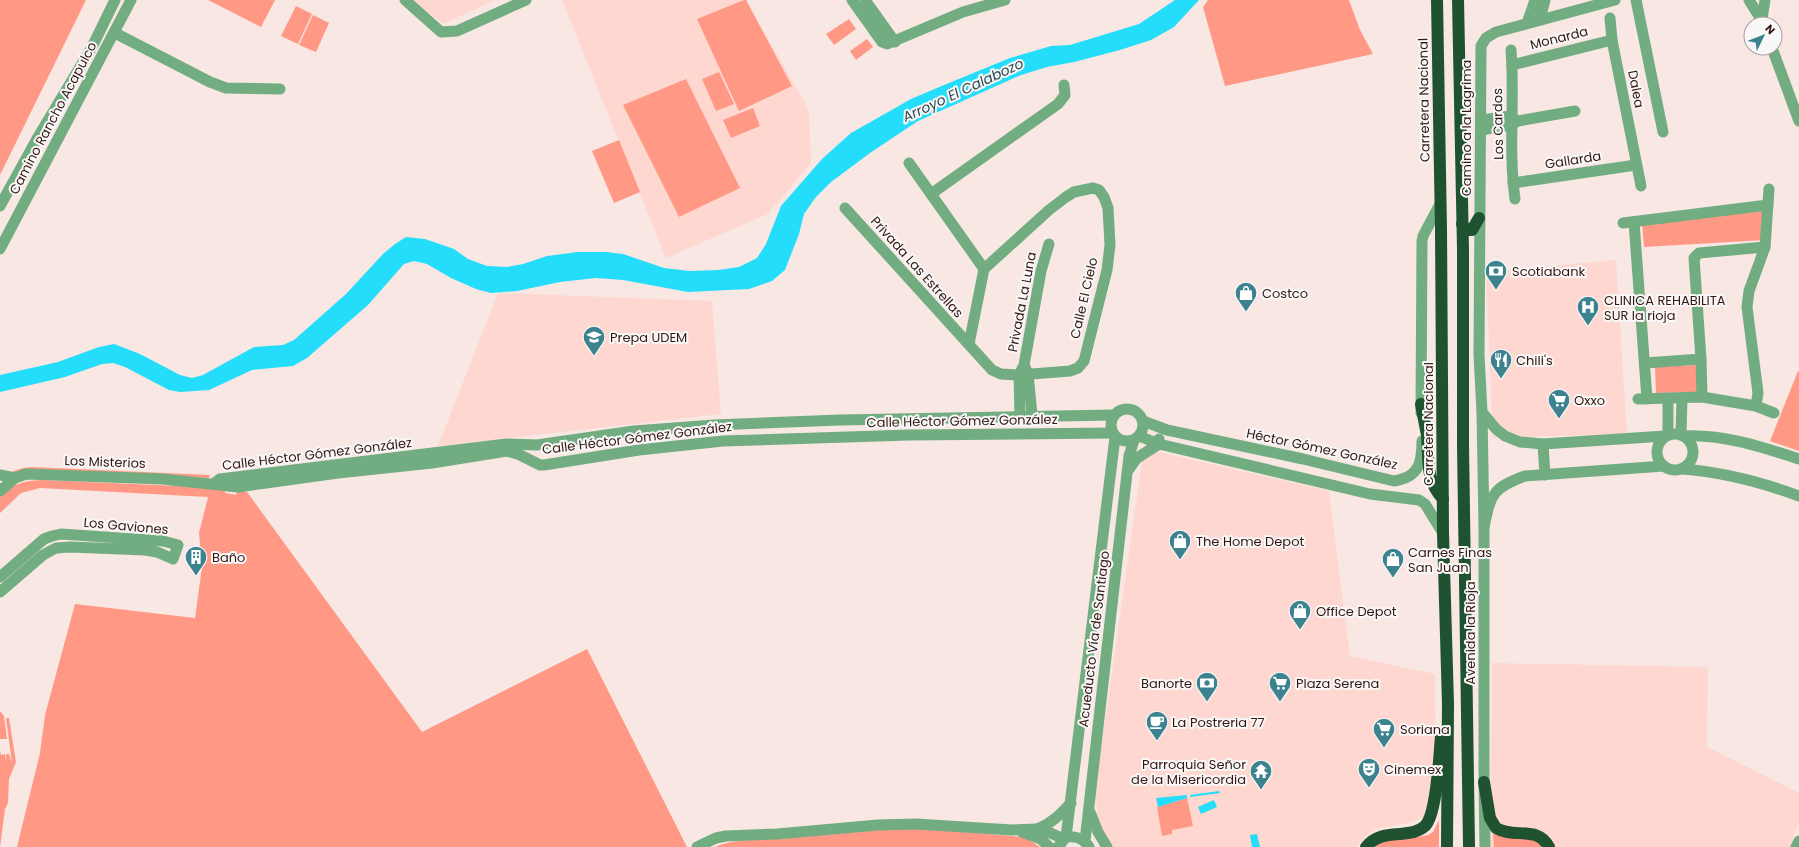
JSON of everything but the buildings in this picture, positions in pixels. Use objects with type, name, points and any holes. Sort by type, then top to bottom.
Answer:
[{"type":"highway","name":"Carretera Nacional","points":[[1436,0],[1440,204],[1443,533],[1448,704],[1447,847]]},
{"type":"highway","points":[[1458,0],[1462,224],[1463,445],[1470,847]]},
{"type":"highway","points":[[1462,224],[1466,230],[1472,230],[1479,218]]},
{"type":"highway","points":[[1421,404],[1427,434],[1430,479],[1435,490],[1443,499]]},
{"type":"highway","points":[[1366,847],[1383,835],[1419,830],[1429,820],[1432,814],[1441,735],[1448,704]]},
{"type":"highway","points":[[1484,782],[1490,818],[1496,828],[1512,834],[1534,834],[1541,837],[1549,847]]},
{"type":"street","points":[[0,206],[38,137],[92,47],[115,0]]},
{"type":"street","name":"Camino Rancho Acapulco","points":[[0,249],[60,132],[131,0]]},
{"type":"street","points":[[405,0],[441,32],[457,31],[526,0]]},
{"type":"street","points":[[852,0],[882,42],[887,44],[895,42],[963,12],[1006,0]]},
{"type":"street","points":[[865,0],[895,42]]},
{"type":"street","points":[[1527,24],[1536,0]]},
{"type":"street","points":[[1540,20],[1545,0]]},
{"type":"street","name":"Camino a la Lagrima","points":[[1484,527],[1482,412],[1479,355],[1481,125],[1480,53],[1483,42],[1490,35],[1496,32],[1615,0]]},
{"type":"street","points":[[1636,0],[1663,132]]},
{"type":"street","points":[[1749,0],[1760,16]]},
{"type":"street","points":[[1763,16],[1765,0]]},
{"type":"street","name":"Dalea","points":[[1610,18],[1612,40],[1641,186]]},
{"type":"street","points":[[115,32],[210,82],[226,88],[280,89]]},
{"type":"street","name":"Monarda","points":[[1512,64],[1612,40]]},
{"type":"street","name":"Los Cardos","points":[[1511,50],[1513,183],[1516,199]]},
{"type":"street","points":[[1775,56],[1799,121]]},
{"type":"street","points":[[931,194],[1058,104],[1066,95],[1064,85]]},
{"type":"street","points":[[1481,125],[1575,111]]},
{"type":"street","points":[[910,162],[984,269],[969,344]]},
{"type":"street","name":"Gallarda","points":[[1513,183],[1636,165]]},
{"type":"street","name":"Calle El Cielo","points":[[969,344],[997,373],[1024,371],[1070,371],[1078,368],[1084,361],[1107,270],[1110,245],[1107,202],[1098,190],[1093,188],[1081,190],[1066,197],[984,269]]},
{"type":"street","points":[[1756,406],[1758,393],[1747,307],[1749,291],[1766,246],[1769,190]]},
{"type":"street","name":"Héctor Gómez González","points":[[1143,421],[1167,430],[1303,458],[1394,481],[1409,478],[1421,462],[1422,454],[1422,241],[1423,236],[1440,204]]},
{"type":"street","points":[[1768,206],[1628,222],[1645,363],[1642,399],[1702,397],[1756,406],[1774,413]]},
{"type":"street","name":"Privada Las Estrellas","points":[[844,208],[969,344]]},
{"type":"street","name":"Privada La Luna","points":[[1025,392],[1024,371],[1041,271],[1049,244]]},
{"type":"street","points":[[1702,397],[1694,258],[1699,253],[1766,246]]},
{"type":"street","points":[[1645,363],[1701,359]]},
{"type":"street","points":[[1025,392],[1032,416]]},
{"type":"street","points":[[1020,416],[1025,392]]},
{"type":"street","points":[[1667,436],[1668,398]]},
{"type":"street","points":[[1682,398],[1682,435],[1692,444],[1693,456],[1691,461],[1682,469]]},
{"type":"street","points":[[1137,438],[1142,432],[1143,421],[1136,412],[1132,409],[1121,410],[1114,415],[1110,427],[1114,435],[1124,441],[1137,438],[1370,494],[1419,500],[1425,504],[1443,533]]},
{"type":"street","points":[[1482,412],[1505,436],[1520,442],[1543,444],[1698,435],[1725,439],[1768,449],[1799,459]]},
{"type":"street","name":"Calle Héctor Gómez González","points":[[213,484],[220,479],[284,476],[537,445],[634,431],[714,425],[840,420],[1114,415]]},
{"type":"street","points":[[907,419],[909,435]]},
{"type":"street","points":[[1159,444],[1160,435],[1167,430]]},
{"type":"street","name":"Calle Héctor Gómez González","points":[[507,448],[540,465],[639,450],[723,441],[909,435],[1114,435]]},
{"type":"street","name":"Acueducto Vía de Santiago","points":[[1063,841],[1071,803],[1114,435]]},
{"type":"street","points":[[1667,436],[1661,440],[1657,451],[1660,462],[1670,469],[1720,473],[1749,479],[1799,496]]},
{"type":"street","name":"Acueducto Vía de Santiago","points":[[1088,845],[1088,805],[1129,456],[1137,438]]},
{"type":"street","points":[[1128,471],[1137,458],[1159,444]]},
{"type":"street","points":[[1543,444],[1545,475]]},
{"type":"street","points":[[537,445],[539,459],[542,462],[553,463]]},
{"type":"street","name":"Avenida la Rioja","points":[[1485,847],[1484,527],[1489,504],[1493,495],[1507,482],[1525,476],[1664,466]]},
{"type":"street","name":"Los Misterios","points":[[1,488],[15,478],[26,474],[162,479],[213,484]]},
{"type":"street","points":[[0,475],[15,478]]},
{"type":"street","name":"Los Gaviones","points":[[0,577],[44,539],[61,534],[163,541],[178,545],[173,559],[158,552],[145,550],[70,547],[56,548],[43,555],[0,592]]},
{"type":"street","points":[[1037,829],[1056,819],[1071,803]]},
{"type":"street","points":[[1088,805],[1092,819],[1107,847]]},
{"type":"street","points":[[697,847],[716,838],[726,836],[777,834],[878,824],[916,824],[1012,830],[1037,829],[1046,831],[1063,841],[1075,837],[1088,845]]},
{"type":"street","points":[[1012,830],[1030,834],[1040,839],[1049,847]]},
{"type":"street","points":[[1796,847],[1799,840]]},
{"type":"shaded area","points":[[0,0],[86,0],[0,175]]},
{"type":"shaded area","points":[[208,0],[275,0],[261,27]]},
{"type":"shaded area","points":[[410,0],[495,0],[443,24]]},
{"type":"shaded area","points":[[562,0],[746,0],[809,110],[811,163],[768,214],[666,258]]},
{"type":"shaded area","points":[[746,0],[792,86],[739,111],[697,19]]},
{"type":"shaded area","points":[[1208,0],[1349,0],[1360,30],[1373,54],[1225,86],[1203,7]]},
{"type":"shaded area","points":[[296,6],[312,14],[298,44],[281,36]]},
{"type":"shaded area","points":[[313,15],[329,23],[316,52],[299,45]]},
{"type":"shaded area","points":[[849,19],[856,29],[834,45],[826,34]]},
{"type":"shaded area","points":[[867,39],[873,47],[856,60],[850,51]]},
{"type":"shaded area","points":[[719,72],[734,104],[716,111],[702,79]]},
{"type":"shaded area","points":[[686,79],[740,188],[679,217],[623,105]]},
{"type":"shaded area","points":[[753,108],[760,126],[731,138],[723,120]]},
{"type":"shaded area","points":[[619,140],[640,192],[614,203],[592,151]]},
{"type":"shaded area","points":[[1765,210],[1765,240],[1644,247],[1642,223]]},
{"type":"shaded area","points":[[1616,260],[1627,434],[1493,438],[1486,272]]},
{"type":"shaded area","name":"Prepa UDEM","points":[[498,293],[712,301],[721,414],[438,446]]},
{"type":"shaded area","points":[[1696,365],[1698,392],[1656,393],[1655,367]]},
{"type":"shaded area","points":[[1798,371],[1799,372],[1799,451],[1770,441]]},
{"type":"shaded area","points":[[1154,451],[1329,491],[1350,656],[1435,674],[1436,762],[1427,815],[1413,822],[1376,829],[1365,837],[1356,847],[1112,847],[1098,823],[1096,798],[1099,763],[1142,461]]},
{"type":"shaded area","points":[[32,467],[210,475],[209,478],[14,474],[11,472]]},
{"type":"shaded area","points":[[42,480],[225,488],[225,493],[236,495],[237,490],[247,492],[422,732],[587,649],[687,847],[17,847],[40,753],[45,715],[75,604],[195,618],[202,567],[199,533],[208,497],[40,488],[21,493],[0,513],[0,497],[5,492],[19,484],[29,481]]},
{"type":"shaded area","points":[[1492,663],[1708,667],[1707,747],[1799,793],[1799,822],[1790,847],[1490,847]]},
{"type":"shaded area","points":[[0,711],[4,716],[7,739],[0,739]]},
{"type":"shaded area","points":[[6,718],[9,718],[16,762],[9,779],[8,803],[5,809],[0,847],[0,750],[1,755],[5,754],[5,762],[6,754],[9,754],[12,763]]},
{"type":"shaded area","points":[[1187,798],[1193,826],[1172,830],[1172,834],[1162,836],[1157,807]]},
{"type":"shaded area","points":[[1439,820],[1439,847],[1375,847],[1387,838],[1418,837],[1428,835],[1433,832]]},
{"type":"shaded area","points":[[906,827],[1025,837],[1040,847],[715,847],[741,841],[803,837]]},
{"type":"shaded area","points":[[1493,833],[1524,834],[1535,837],[1544,847],[1494,847]]},
{"type":"water","name":"Arroyo El Calabozo","points":[[1175,0],[1199,0],[1174,27],[1151,40],[1120,50],[1074,62],[1047,67],[1021,75],[918,121],[870,153],[831,182],[816,197],[804,214],[799,234],[785,270],[772,281],[749,289],[688,292],[623,280],[596,278],[560,282],[517,291],[491,293],[476,289],[451,278],[427,264],[414,261],[404,264],[368,305],[307,358],[293,366],[252,370],[209,390],[180,392],[169,390],[125,367],[113,363],[102,364],[65,377],[0,392],[0,375],[58,362],[99,347],[114,344],[140,354],[180,375],[192,378],[203,375],[254,347],[283,345],[294,340],[346,294],[383,254],[406,237],[425,239],[454,249],[468,259],[487,266],[507,267],[523,264],[547,256],[578,252],[606,252],[623,254],[664,268],[690,271],[718,270],[739,267],[757,258],[766,244],[781,206],[822,159],[851,133],[911,99],[944,85],[1010,58],[1051,46],[1070,45],[1139,24]]},
{"type":"water","points":[[1219,791],[1220,793],[1190,797],[1190,795]]},
{"type":"water","points":[[1187,795],[1187,798],[1158,807],[1156,798]]},
{"type":"water","points":[[1214,800],[1217,807],[1201,814],[1198,807]]},
{"type":"water","points":[[1257,834],[1260,847],[1252,847],[1250,835]]},
{"type":"place","name":"Scotiabank","points":[[1496,290]]},
{"type":"place","name":"Costco","points":[[1246,312]]},
{"type":"place","name":"CLINICA REHABILITA SUR la rioja","points":[[1588,326]]},
{"type":"place","name":"Prepa UDEM","points":[[594,356]]},
{"type":"place","name":"Chili's","points":[[1501,380]]},
{"type":"place","name":"Oxxo","points":[[1559,420]]},
{"type":"place","name":"The Home Depot","points":[[1180,560]]},
{"type":"place","name":"Baño","points":[[196,576]]},
{"type":"place","name":"Carnes Finas San Juan","points":[[1393,578]]},
{"type":"place","name":"Office Depot","points":[[1300,630]]},
{"type":"place","name":"Banorte","points":[[1207,702]]},
{"type":"place","name":"Plaza Serena","points":[[1280,702]]},
{"type":"place","name":"La Postreria 77","points":[[1157,742]]},
{"type":"place","name":"Soriana","points":[[1384,748]]},
{"type":"place","name":"Cinemex","points":[[1369,788]]},
{"type":"place","name":"Parroquia Señor de la Misericordia","points":[[1261,790]]}]
